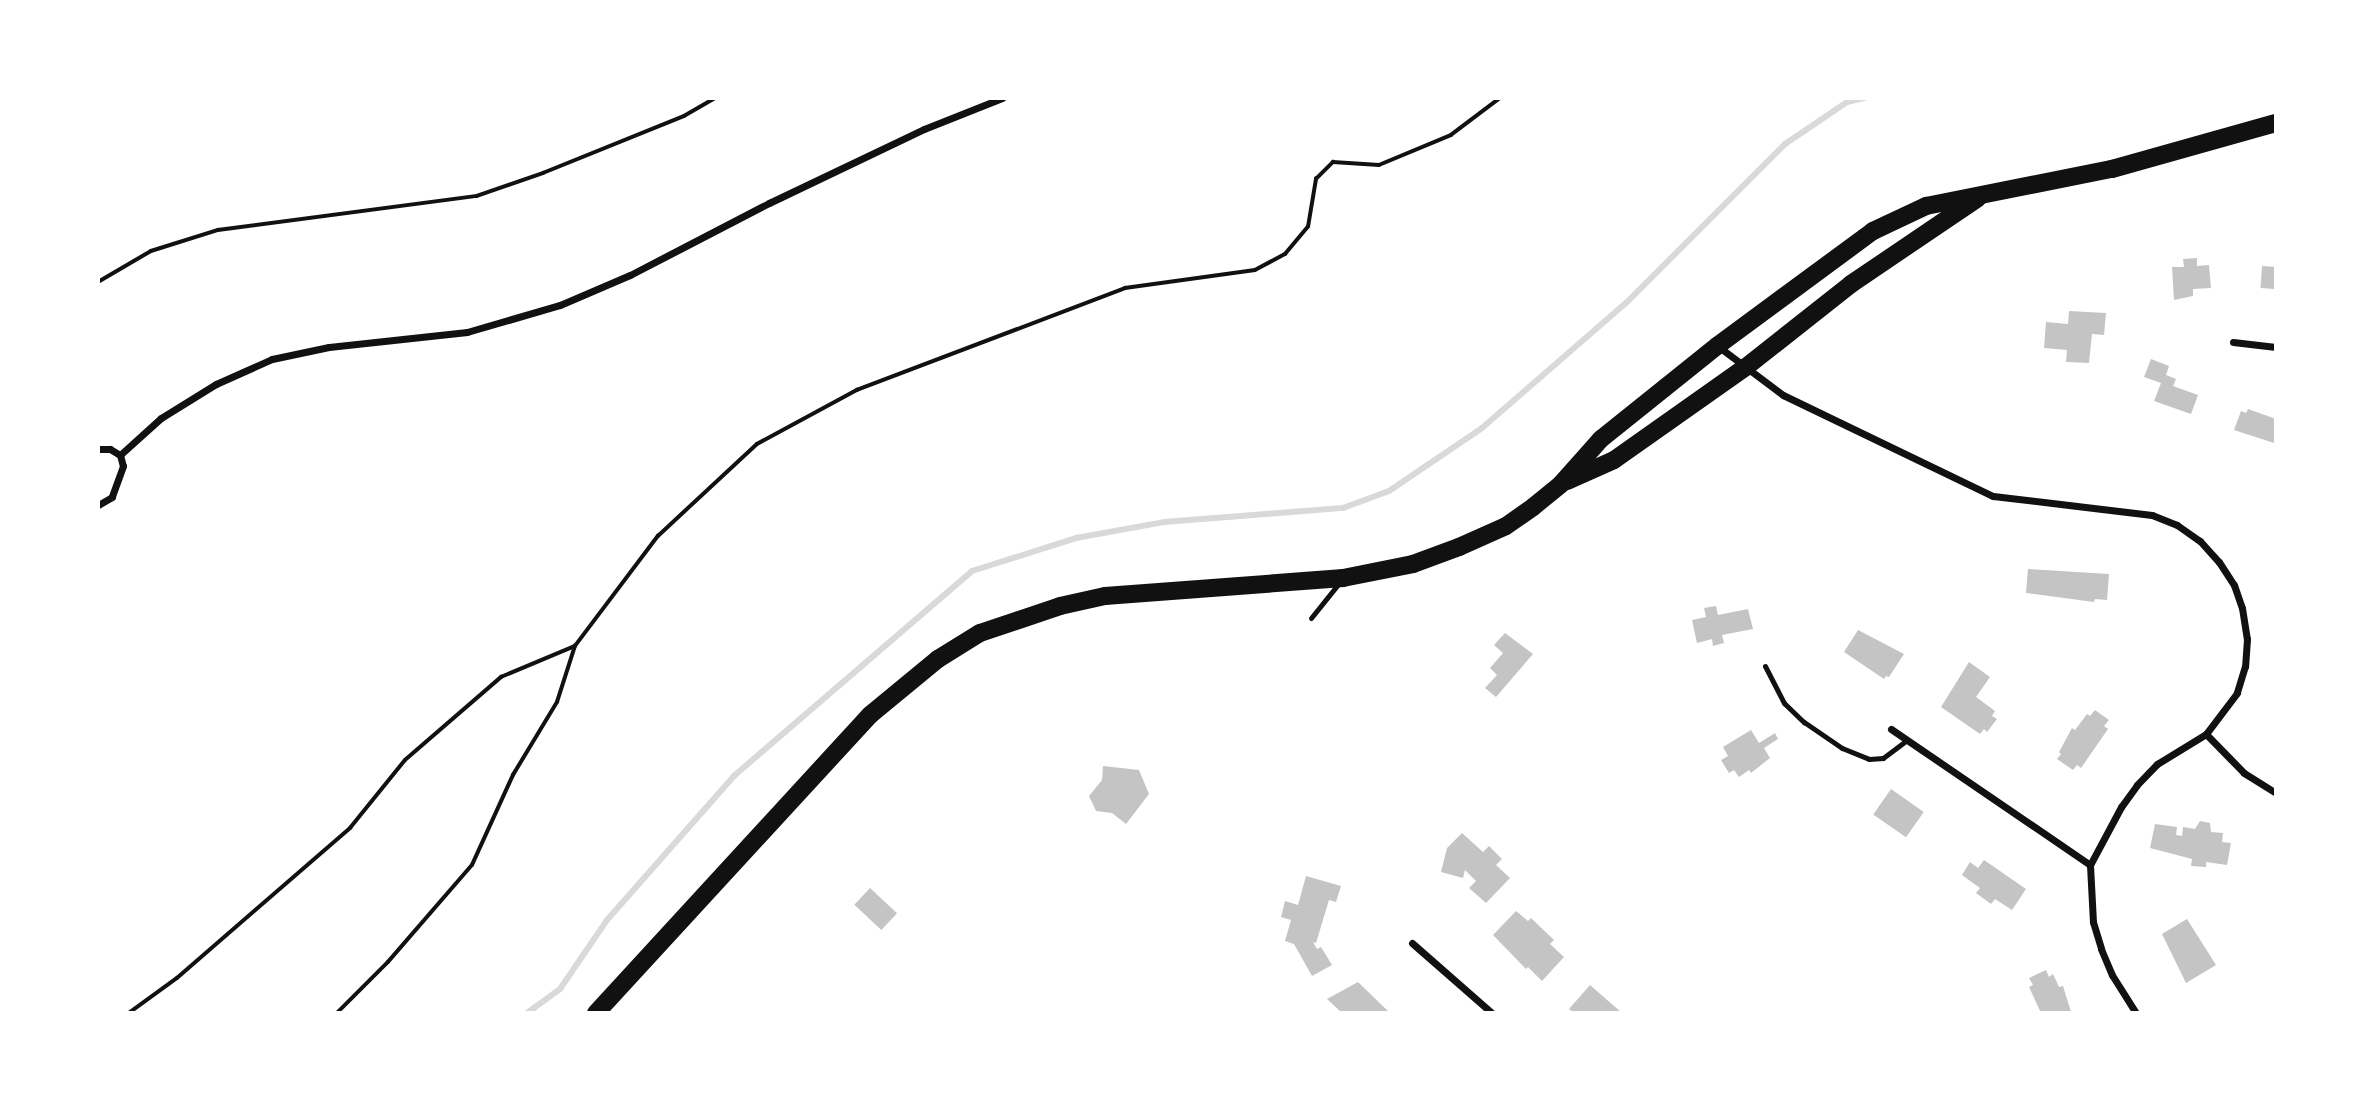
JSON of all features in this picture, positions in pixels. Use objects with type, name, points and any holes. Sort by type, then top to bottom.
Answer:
[{"type":"main road","points":[[596,1013],[870,715],[938,659],[979,633],[1060,606],[1105,596],[1343,578],[1413,564],[1460,547],[1506,526],[1561,484],[1601,439],[1717,346],[1872,231],[1926,206],[1985,192],[2112,169],[2276,123]]},
{"type":"main road","points":[[1561,484],[1614,460],[1746,367],[1851,284],[1985,192]]},
{"type":"street","points":[[120,455],[161,418],[183,404],[216,384],[272,359],[329,347],[467,332],[560,305],[630,275],[769,203],[924,129],[1002,98]]},
{"type":"street","points":[[2233,342],[2276,347]]},
{"type":"street","points":[[1717,346],[1783,395],[1993,496],[2152,514],[2178,525],[2200,541],[2219,562],[2234,585],[2243,611],[2247,639],[2245,666],[2237,693],[2206,734],[2157,764],[2137,785],[2120,807],[2090,865],[2092,912],[2101,949],[2112,975],[2136,1013]]},
{"type":"street","points":[[98,449],[110,449],[120,455],[123,466],[120,484],[112,497],[98,505]]},
{"type":"street","points":[[1891,729],[2090,865]]},
{"type":"street","points":[[2206,734],[2244,773],[2276,793]]},
{"type":"street","points":[[1412,943],[1492,1013]]},
{"type":"lane","points":[[1311,618],[1343,578]]},
{"type":"lane","points":[[1765,666],[1784,703],[1804,722],[1842,748],[1869,759],[1883,758],[1907,740]]},
{"type":"path","points":[[98,282],[151,251],[218,230],[477,196],[544,173],[658,126],[715,98]]},
{"type":"path","points":[[337,1013],[388,962],[472,865],[513,775],[557,702],[575,646],[659,536],[757,444],[857,390],[1125,288],[1255,270],[1285,254],[1308,227],[1316,179],[1332,162],[1379,165],[1451,135],[1500,98]]},
{"type":"path","points":[[129,1013],[177,978],[350,828],[405,760],[501,677],[575,646]]},
{"type":"building","points":[[2197,258],[2197,266],[2209,265],[2211,288],[2193,289],[2193,296],[2174,300],[2172,267],[2184,267],[2183,259]]},
{"type":"building","points":[[2262,266],[2276,267],[2274,289],[2260,288]]},
{"type":"building","points":[[2069,311],[2106,313],[2104,335],[2092,334],[2089,363],[2066,362],[2067,350],[2044,348],[2046,322],[2068,324]]},
{"type":"building","points":[[2151,359],[2169,366],[2166,375],[2176,379],[2173,386],[2198,395],[2191,414],[2154,401],[2161,383],[2144,377]]},
{"type":"building","points":[[2248,409],[2276,419],[2274,443],[2234,430],[2241,411],[2246,413]]},
{"type":"building","points":[[2028,569],[2109,574],[2107,600],[2095,599],[2094,602],[2026,593]]},
{"type":"building","points":[[1716,606],[1718,615],[1748,609],[1753,629],[1722,635],[1724,643],[1713,646],[1712,639],[1697,643],[1692,620],[1706,617],[1704,608]]},
{"type":"building","points":[[1858,630],[1904,654],[1889,677],[1884,679],[1844,652]]},
{"type":"building","points":[[1505,633],[1533,654],[1496,697],[1485,688],[1497,675],[1490,668],[1503,653],[1494,645]]},
{"type":"building","points":[[1969,662],[1990,677],[1976,697],[1995,711],[1992,716],[1997,719],[1987,732],[1984,729],[1980,734],[1941,707]]},
{"type":"building","points":[[2095,710],[2109,720],[2104,726],[2108,729],[2081,768],[2077,765],[2073,770],[2057,759],[2061,754],[2059,752],[2072,728],[2075,730],[2087,714],[2090,716]]},
{"type":"building","points":[[1751,730],[1759,743],[1775,733],[1778,739],[1764,748],[1770,758],[1751,773],[1749,770],[1739,777],[1734,770],[1729,773],[1721,760],[1728,756],[1723,747]]},
{"type":"building","points":[[1103,766],[1139,770],[1149,794],[1126,824],[1112,813],[1096,811],[1089,796],[1102,780]]},
{"type":"building","points":[[1891,789],[1924,812],[1906,837],[1873,814]]},
{"type":"building","points":[[2200,821],[2210,823],[2211,832],[2223,833],[2222,842],[2231,843],[2227,865],[2206,862],[2206,867],[2191,866],[2192,859],[2150,848],[2155,824],[2177,827],[2176,835],[2182,836],[2183,827],[2195,829]]},
{"type":"building","points":[[1462,833],[1483,852],[1489,846],[1502,859],[1496,865],[1510,878],[1486,903],[1469,888],[1476,881],[1465,870],[1463,878],[1441,872],[1447,848]]},
{"type":"building","points":[[1984,860],[2026,889],[2012,910],[1995,899],[1991,904],[1976,893],[1980,888],[1962,875],[1970,862],[1978,868]]},
{"type":"building","points":[[1306,876],[1341,886],[1336,902],[1329,900],[1316,943],[1313,942],[1317,949],[1321,947],[1332,965],[1312,976],[1294,944],[1285,941],[1291,920],[1281,917],[1285,901],[1298,905]]},
{"type":"building","points":[[870,888],[897,913],[881,930],[854,905]]},
{"type":"building","points":[[1516,911],[1528,921],[1531,918],[1554,940],[1550,944],[1564,957],[1542,981],[1528,967],[1526,969],[1493,935]]},
{"type":"building","points":[[2187,919],[2216,965],[2186,983],[2162,934]]},
{"type":"building","points":[[2046,970],[2049,977],[2053,974],[2059,987],[2063,986],[2071,1012],[2041,1013],[2029,987],[2033,985],[2029,978]]},
{"type":"building","points":[[1358,982],[1390,1013],[1342,1013],[1327,999]]},
{"type":"building","points":[[1590,985],[1622,1013],[1574,1013],[1569,1009]]},
{"type":"waterway","points":[[527,1013],[560,989],[607,920],[735,775],[972,571],[1076,538],[1164,522],[1343,508],[1389,491],[1482,428],[1628,301],[1785,144],[1847,102],[1865,98]]}]
